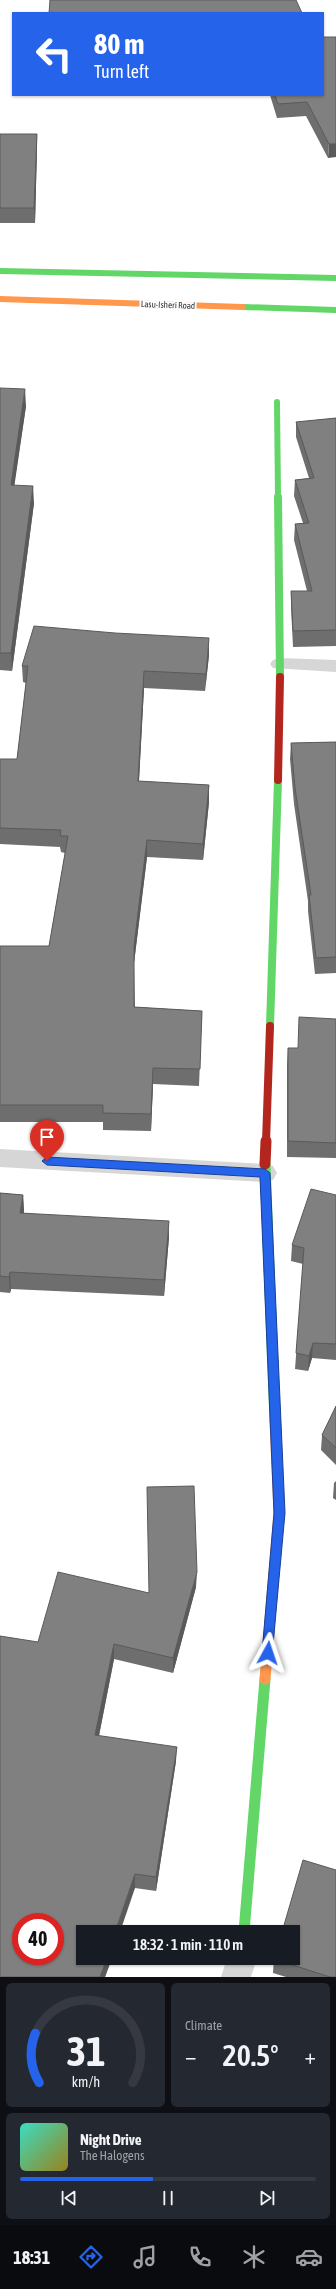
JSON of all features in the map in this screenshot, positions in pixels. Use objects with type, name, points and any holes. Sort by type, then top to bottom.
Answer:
[{"type":"street","points":[[0,271],[336,278]]},
{"type":"street","name":"Lasu-Isheri Road","points":[[0,300],[336,310]]},
{"type":"street","points":[[245,1925],[279,1513],[265,1173],[278,818],[280,664],[277,402]]},
{"type":"street","points":[[280,664],[336,666]]},
{"type":"street","points":[[0,1158],[265,1173]]},
{"type":"street","points":[[236,1977],[240,1965]]},
{"type":"building","points":[[50,0],[296,0],[302,12],[49,12]]},
{"type":"building","points":[[324,37],[336,37],[336,144],[329,144],[307,102],[278,104],[275,96],[324,96]]},
{"type":"building","points":[[0,134],[37,134],[34,208],[0,208]]},
{"type":"building","points":[[0,388],[25,389],[11,485],[33,486],[11,653],[0,653]]},
{"type":"building","points":[[336,418],[336,630],[293,631],[291,591],[312,591],[295,524],[309,523],[295,480],[314,478],[296,422]]},
{"type":"building","points":[[34,626],[115,633],[209,638],[206,674],[144,671],[138,781],[209,785],[203,844],[147,840],[134,946],[134,1007],[202,1011],[200,1069],[153,1068],[151,1114],[103,1113],[103,1105],[0,1105],[0,946],[49,946],[68,836],[60,836],[61,830],[0,828],[0,759],[17,759],[28,666],[22,666]]},
{"type":"building","points":[[336,742],[336,957],[316,958],[309,895],[311,895],[295,788],[291,743]]},
{"type":"building","points":[[299,1017],[336,1019],[336,1143],[288,1141],[288,1048],[298,1048]]},
{"type":"building","points":[[311,1189],[336,1195],[336,1344],[313,1343],[309,1356],[296,1353],[304,1248],[292,1245]]},
{"type":"building","points":[[0,1193],[23,1195],[20,1213],[169,1221],[164,1280],[10,1272],[9,1277],[0,1276]]},
{"type":"building","points":[[336,1406],[336,1448],[322,1435]]},
{"type":"building","points":[[194,1486],[197,1572],[173,1658],[114,1644],[95,1735],[177,1747],[156,1877],[135,1874],[117,1925],[76,1925],[76,1965],[104,1965],[100,1977],[0,1977],[0,1636],[38,1642],[58,1572],[149,1593],[147,1487]]},
{"type":"building","points":[[303,1860],[336,1870],[336,1977],[330,1977],[293,1965],[300,1965],[300,1925],[284,1925]]},
{"type":"traffic: fast","points":[[0,271],[336,278]]},
{"type":"traffic: fast","points":[[243,307],[336,310]]},
{"type":"traffic: fast","points":[[277,402],[280,677]]},
{"type":"traffic: fast","points":[[270,1026],[278,780]]},
{"type":"traffic: fast","points":[[265,1164],[275,1421]]},
{"type":"traffic: fast","points":[[245,1925],[265,1679]]},
{"type":"traffic: slow","points":[[0,299],[243,307]]},
{"type":"traffic: slow","points":[[265,1679],[279,1513],[275,1421]]},
{"type":"traffic: jam","points":[[278,780],[280,677]]},
{"type":"traffic: jam","points":[[265,1164],[270,1026]]},
{"type":"route","points":[[47,1161],[265,1173],[279,1513],[268,1653]]}]
